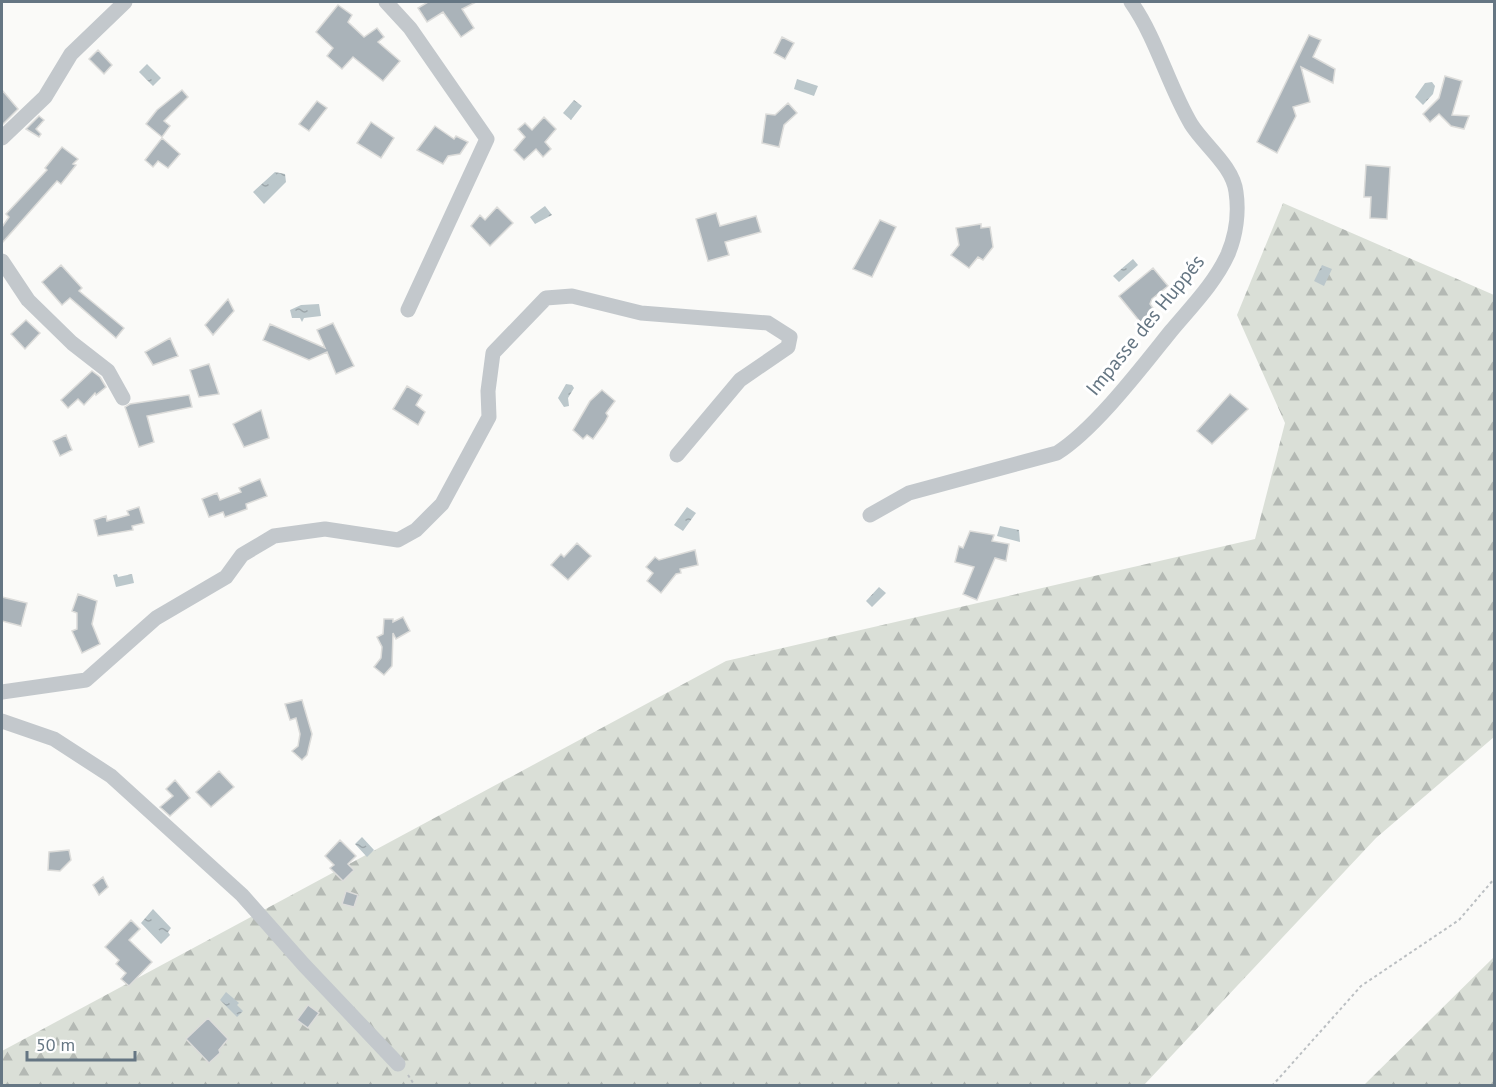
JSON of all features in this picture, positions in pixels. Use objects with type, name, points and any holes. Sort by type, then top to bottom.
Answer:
[{"type":"street","points":[[2,138],[45,97],[71,54],[124,2]]},
{"type":"street","points":[[386,2],[410,28],[487,139],[408,310]]},
{"type":"street","name":"Impasse des Huppés","points":[[870,515],[909,493],[1057,453],[1071,444],[1142,367],[1202,294],[1228,254],[1236,226],[1236,190],[1226,169],[1191,123],[1152,39],[1131,2]]},
{"type":"street","points":[[2,261],[28,300],[72,343],[108,371],[123,398]]},
{"type":"street","points":[[2,692],[86,680],[156,618],[226,577],[242,555],[274,536],[325,529],[398,540],[416,530],[442,504],[489,417],[488,391],[494,353],[546,298],[572,296],[640,313],[768,323],[790,337],[788,347],[740,381],[677,455]]},
{"type":"street","points":[[2,721],[54,739],[111,776],[178,840],[242,895],[304,966],[398,1064]]},
{"type":"path","points":[[1272,1086],[1361,986],[1459,920],[1494,879]]},
{"type":"green space","points":[[1283,203],[1494,295],[1494,737],[1376,838],[1144,1085],[2,1086],[2,1051],[726,661],[1255,539],[1285,423],[1237,315]]},
{"type":"green space","points":[[1494,957],[1494,1085],[1364,1085]]},
{"type":"water","points":[[147,64],[161,78],[153,86],[139,72]]},
{"type":"water","points":[[797,79],[818,86],[814,96],[794,89]]},
{"type":"water","points":[[1432,82],[1435,86],[1433,94],[1423,105],[1415,97],[1425,83]]},
{"type":"water","points":[[574,100],[582,106],[571,120],[563,113]]},
{"type":"water","points":[[275,172],[285,174],[286,182],[264,204],[253,192]]},
{"type":"water","points":[[545,206],[552,215],[535,224],[530,217]]},
{"type":"water","points":[[1133,259],[1138,265],[1119,282],[1113,276]]},
{"type":"water","points":[[1322,265],[1332,269],[1324,286],[1314,281]]},
{"type":"water","points":[[319,304],[321,316],[304,318],[302,322],[300,318],[292,318],[290,310],[301,305]]},
{"type":"water","points":[[566,384],[574,388],[568,398],[569,406],[564,407],[558,398]]},
{"type":"water","points":[[687,507],[696,513],[683,531],[674,525]]},
{"type":"water","points":[[1000,526],[1019,530],[1020,542],[997,536]]},
{"type":"water","points":[[117,574],[118,577],[132,574],[134,583],[116,587],[113,575]]},
{"type":"water","points":[[879,587],[886,593],[872,607],[866,601]]},
{"type":"water","points":[[362,837],[374,850],[367,857],[355,844]]},
{"type":"water","points":[[153,909],[171,928],[168,932],[170,935],[161,944],[141,923]]},
{"type":"water","points":[[226,992],[239,1003],[237,1005],[243,1011],[237,1017],[220,1000]]},
{"type":"building","points":[[428,2],[476,2],[462,9],[474,28],[461,37],[443,12],[427,22],[418,8]]},
{"type":"building","points":[[338,5],[352,15],[348,22],[364,37],[377,28],[384,37],[378,42],[400,61],[383,81],[353,57],[342,69],[327,56],[333,48],[316,32]]},
{"type":"building","points":[[1309,35],[1321,40],[1313,57],[1335,69],[1333,83],[1301,67],[1310,102],[1293,107],[1296,116],[1277,153],[1257,142]]},
{"type":"building","points":[[782,37],[794,43],[785,59],[774,53]]},
{"type":"building","points":[[98,50],[112,65],[104,74],[89,59]]},
{"type":"building","points":[[1445,76],[1462,81],[1452,115],[1469,116],[1464,129],[1451,126],[1439,114],[1430,122],[1423,114],[1439,98]]},
{"type":"building","points":[[2,90],[18,109],[2,125]]},
{"type":"building","points":[[182,90],[188,97],[164,121],[170,126],[162,137],[146,124],[157,110]]},
{"type":"building","points":[[317,101],[327,108],[309,131],[299,124]]},
{"type":"building","points":[[788,103],[797,113],[784,125],[779,147],[762,143],[766,114],[775,115]]},
{"type":"building","points":[[39,116],[44,120],[36,129],[41,134],[39,137],[26,129]]},
{"type":"building","points":[[544,117],[556,129],[545,142],[551,149],[543,157],[536,149],[524,160],[514,150],[525,137],[518,129],[525,123],[532,130]]},
{"type":"building","points":[[371,122],[394,138],[381,158],[357,143]]},
{"type":"building","points":[[435,126],[454,139],[456,136],[468,142],[460,154],[448,156],[443,164],[417,150]]},
{"type":"building","points":[[162,138],[180,154],[168,168],[158,161],[153,167],[145,160]]},
{"type":"building","points":[[62,147],[78,159],[73,164],[76,165],[61,184],[57,181],[2,243],[2,227],[9,217],[6,214],[47,170],[45,168]]},
{"type":"building","points":[[1366,165],[1390,167],[1387,219],[1370,218],[1371,197],[1364,197]]},
{"type":"building","points":[[497,207],[513,223],[490,246],[471,226],[480,215],[485,220]]},
{"type":"building","points":[[716,213],[720,226],[756,216],[761,232],[725,242],[729,255],[708,261],[696,219]]},
{"type":"building","points":[[880,220],[896,227],[872,277],[853,269]]},
{"type":"building","points":[[981,224],[981,228],[990,227],[993,247],[983,260],[978,257],[969,268],[951,255],[959,245],[956,228]]},
{"type":"building","points":[[61,265],[82,288],[79,291],[124,328],[116,338],[70,298],[62,305],[42,282]]},
{"type":"building","points":[[1153,268],[1168,286],[1152,299],[1150,304],[1155,311],[1141,323],[1119,296]]},
{"type":"building","points":[[228,299],[234,311],[213,335],[205,325]]},
{"type":"building","points":[[26,320],[40,333],[25,349],[11,334]]},
{"type":"building","points":[[333,323],[354,366],[336,374],[327,352],[309,360],[263,340],[270,324],[325,348],[317,330]]},
{"type":"building","points":[[170,338],[178,356],[153,365],[145,352]]},
{"type":"building","points":[[209,364],[219,394],[199,397],[190,370]]},
{"type":"building","points":[[92,371],[100,377],[106,387],[96,395],[95,393],[84,405],[78,399],[68,408],[61,400]]},
{"type":"building","points":[[407,386],[422,395],[416,405],[425,412],[418,425],[393,409]]},
{"type":"building","points":[[602,390],[615,401],[606,413],[608,416],[605,422],[593,439],[587,435],[583,439],[573,430],[590,401]]},
{"type":"building","points":[[1230,394],[1248,409],[1212,444],[1197,431]]},
{"type":"building","points":[[189,395],[192,407],[147,416],[154,442],[139,447],[125,407],[130,404]]},
{"type":"building","points":[[261,410],[269,438],[244,447],[233,424]]},
{"type":"building","points":[[66,435],[72,450],[60,456],[53,441]]},
{"type":"building","points":[[260,479],[267,496],[246,504],[247,509],[225,517],[223,512],[209,517],[202,499],[217,493],[220,500],[241,492],[239,488]]},
{"type":"building","points":[[139,507],[144,523],[132,526],[133,530],[98,536],[94,520],[106,516],[107,521],[129,515],[127,511]]},
{"type":"building","points":[[970,531],[994,535],[992,541],[1009,544],[1006,561],[995,558],[977,600],[963,594],[974,567],[955,562],[959,546],[963,548]]},
{"type":"building","points":[[577,543],[591,556],[568,580],[551,565],[561,554],[564,557]]},
{"type":"building","points":[[695,550],[698,565],[680,569],[681,573],[676,574],[661,593],[647,581],[653,573],[646,567],[655,557],[659,560]]},
{"type":"building","points":[[78,594],[97,601],[92,624],[100,644],[82,653],[72,631],[77,629],[77,613],[72,611]]},
{"type":"building","points":[[2,597],[27,603],[21,626],[2,621]]},
{"type":"building","points":[[403,617],[410,631],[396,639],[393,633],[392,666],[384,675],[374,667],[381,658],[382,647],[377,637],[383,634],[384,619],[393,619],[393,622]]},
{"type":"building","points":[[302,700],[312,734],[307,755],[302,760],[292,751],[298,746],[300,734],[296,718],[290,720],[285,704]]},
{"type":"building","points":[[219,771],[234,787],[211,807],[196,792]]},
{"type":"building","points":[[175,780],[190,798],[170,816],[160,807],[173,796],[166,789]]},
{"type":"building","points":[[340,840],[356,856],[348,864],[354,870],[343,881],[330,868],[334,865],[325,856]]},
{"type":"building","points":[[69,850],[71,860],[60,871],[48,870],[49,852]]},
{"type":"building","points":[[103,877],[108,887],[99,895],[93,885]]},
{"type":"building","points":[[346,891],[358,895],[354,907],[342,904]]},
{"type":"building","points":[[131,920],[140,929],[129,940],[152,962],[129,986],[121,979],[126,973],[116,964],[119,960],[105,947]]},
{"type":"building","points":[[308,1005],[319,1013],[308,1028],[297,1020]]},
{"type":"building","points":[[208,1018],[228,1039],[219,1050],[220,1053],[209,1063],[186,1039]]}]
